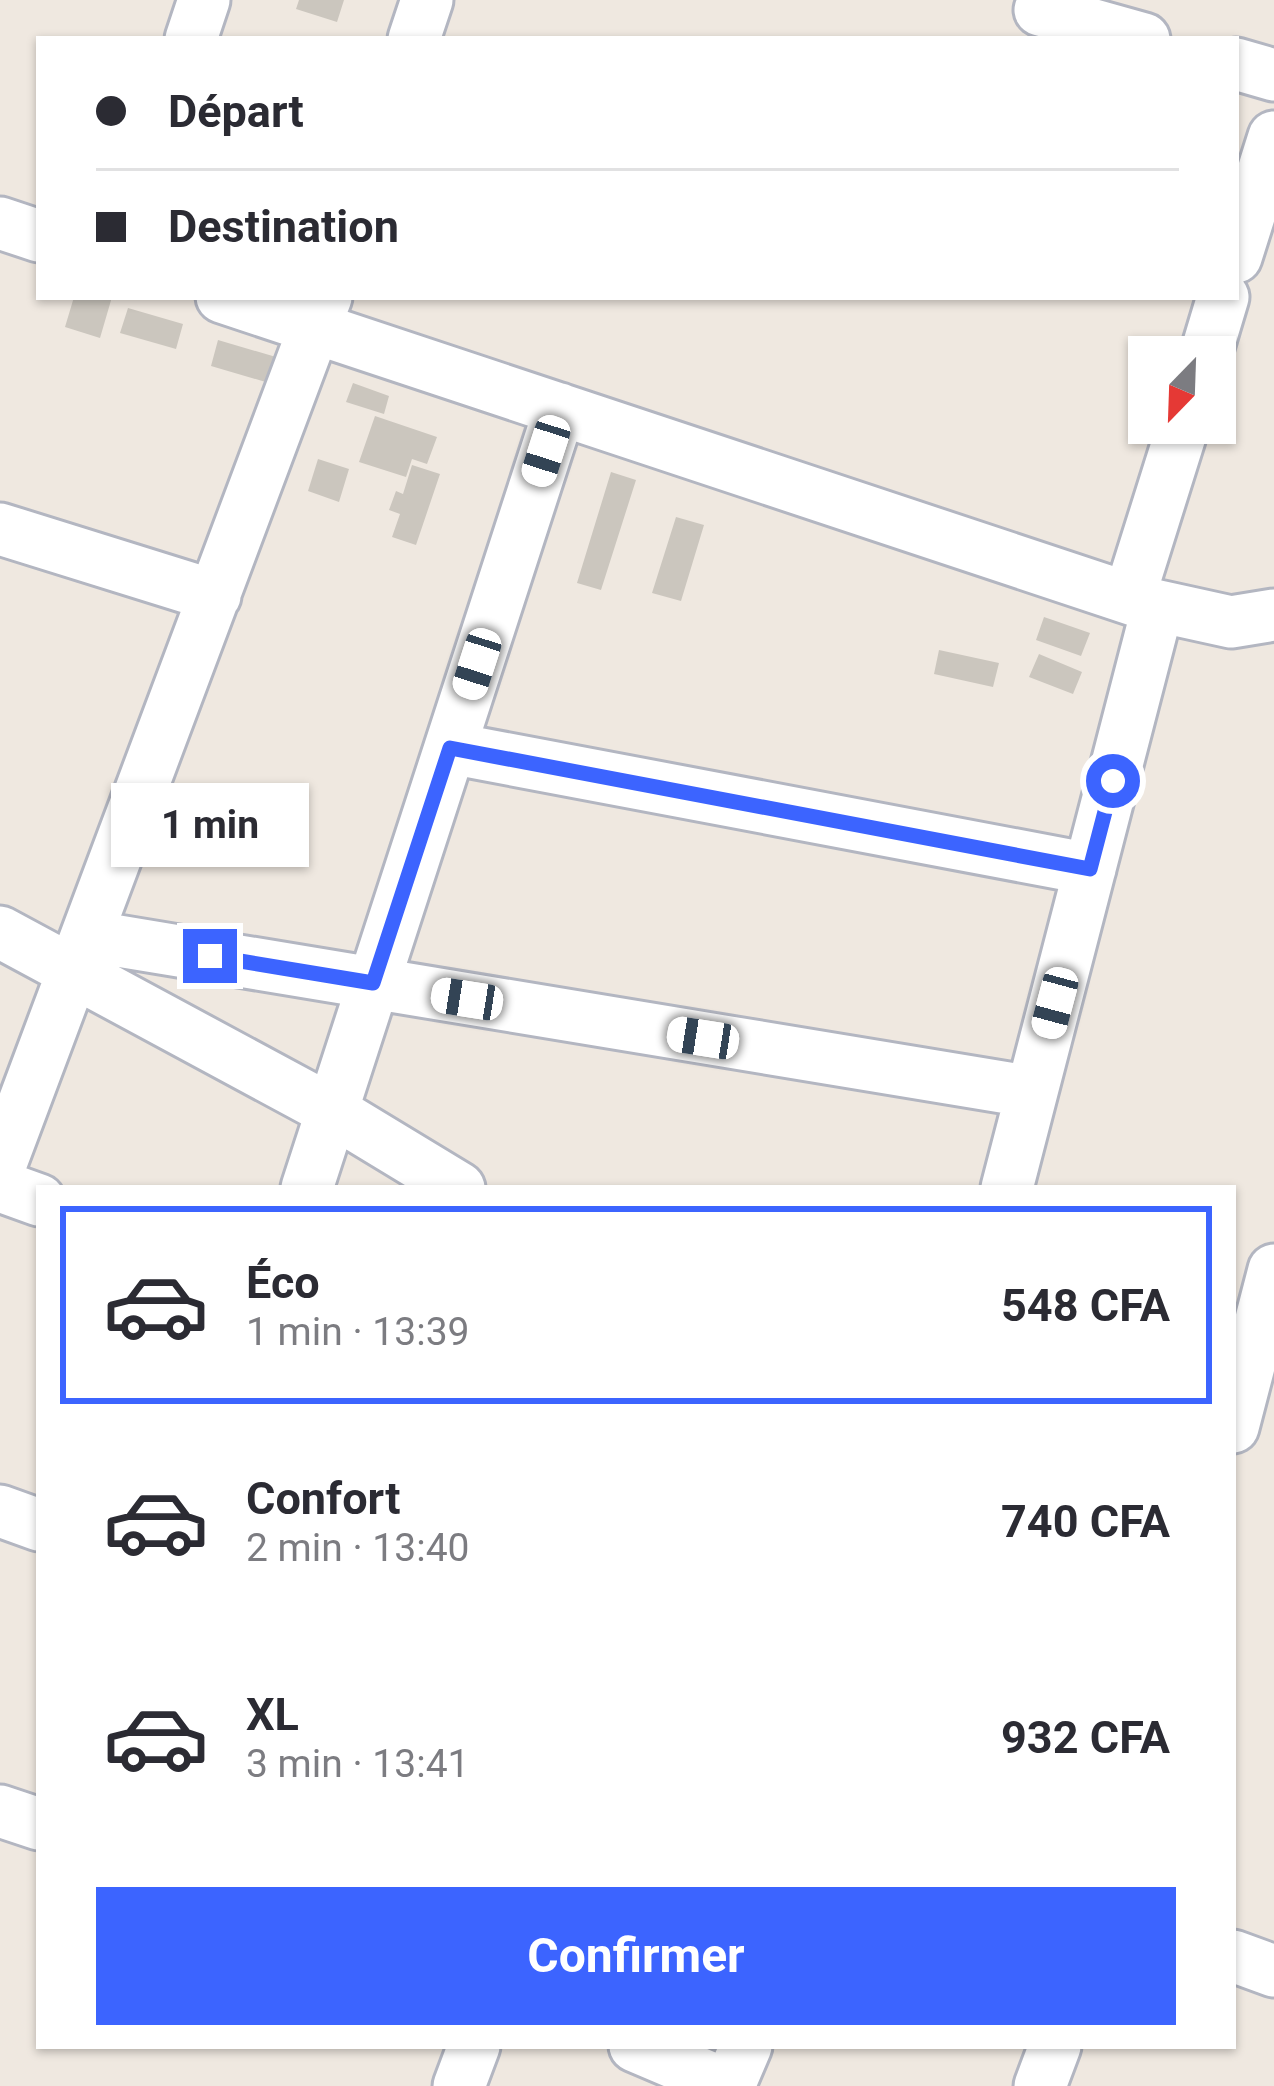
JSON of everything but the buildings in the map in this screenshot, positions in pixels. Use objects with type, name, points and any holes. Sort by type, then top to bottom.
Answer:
[{"type":"street","points":[[192,36],[204,0]]},
{"type":"street","points":[[415,36],[427,0]]},
{"type":"street","points":[[1040,10],[1133,36]]},
{"type":"street","points":[[1239,65],[1274,75]]},
{"type":"street","points":[[1239,248],[1274,137]]},
{"type":"street","points":[[0,223],[36,235]]},
{"type":"street","points":[[242,300],[321,312],[560,409],[1143,602],[1231,622],[1274,615]]},
{"type":"street","points":[[1211,336],[1222,300]]},
{"type":"street","points":[[0,1166],[321,312]]},
{"type":"street","points":[[308,1185],[560,409]]},
{"type":"street","points":[[1008,1185],[1090,869],[1179,444]]},
{"type":"street","points":[[0,529],[215,596]]},
{"type":"street","points":[[450,748],[1090,869]]},
{"type":"street","points":[[0,932],[80,956],[373,983],[1032,1092]]},
{"type":"street","points":[[80,956],[454,1185]]},
{"type":"street","points":[[0,1186],[36,1199]]},
{"type":"street","points":[[1236,1271],[1274,1272],[1236,1416]]},
{"type":"street","points":[[0,1511],[36,1524]]},
{"type":"street","points":[[0,1811],[36,1823]]},
{"type":"street","points":[[1236,1957],[1274,1971]]},
{"type":"street","points":[[459,2086],[473,2049]]},
{"type":"street","points":[[642,2049],[729,2086],[745,2049]]},
{"type":"street","points":[[1040,2086],[1054,2049]]},
{"type":"route","points":[[210,956],[373,983],[450,748],[1090,869],[1113,781]]}]
